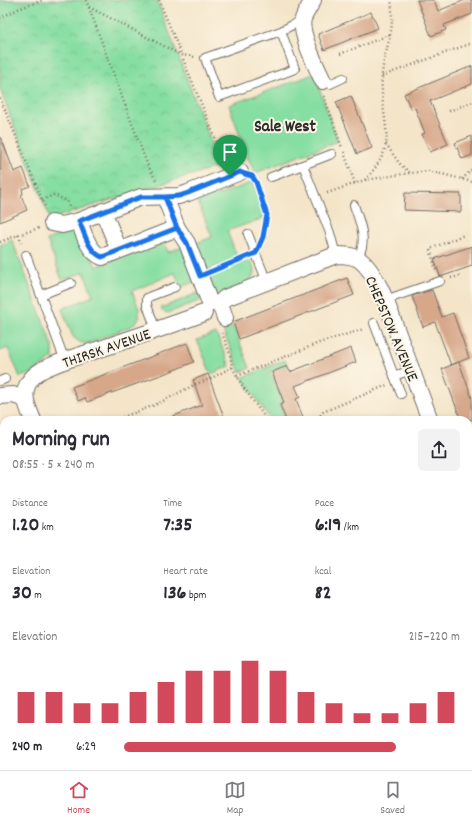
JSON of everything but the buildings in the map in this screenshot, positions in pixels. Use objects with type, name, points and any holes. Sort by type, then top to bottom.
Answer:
[{"type":"street","points":[[313,0],[302,20],[302,29],[323,81]]},
{"type":"street","points":[[52,223],[62,225],[77,221],[141,197],[179,196],[235,174]]},
{"type":"street","points":[[165,197],[177,228],[187,243],[200,276]]},
{"type":"street","points":[[103,211],[120,250]]},
{"type":"street","points":[[77,221],[90,248],[102,257],[177,228]]},
{"type":"street","name":"CHEPSTOW AVENUE","points":[[223,325],[220,303],[225,298],[336,255],[350,255],[358,258],[366,264],[374,276],[385,300],[428,416]]},
{"type":"street","name":"THIRSK AVENUE","points":[[25,399],[25,390],[28,383],[34,375],[43,370],[156,330],[207,308],[200,276]]},
{"type":"street","points":[[0,396],[13,396],[25,399],[31,416]]},
{"type":"lane","points":[[281,31],[295,69],[219,97],[205,58],[281,31],[302,20]]},
{"type":"lane","points":[[323,81],[330,84],[343,78]]},
{"type":"lane","points":[[271,177],[332,154]]},
{"type":"lane","points":[[303,165],[330,233],[336,255]]},
{"type":"lane","points":[[354,205],[362,232],[363,244],[362,251],[358,258]]},
{"type":"lane","points":[[248,234],[267,282]]},
{"type":"lane","points":[[26,255],[65,361]]},
{"type":"lane","points":[[385,300],[440,281]]},
{"type":"lane","points":[[41,295],[71,284]]},
{"type":"lane","points":[[156,330],[147,305],[147,298],[175,287]]},
{"type":"lane","points":[[374,323],[401,394]]},
{"type":"lane","points":[[395,379],[411,370]]},
{"type":"path","points":[[0,18],[18,9],[44,0]]},
{"type":"path","points":[[86,0],[147,164],[165,197]]},
{"type":"path","points":[[159,0],[181,55],[235,174],[252,176],[256,182],[267,215],[263,237],[256,253],[200,276]]},
{"type":"path","points":[[365,180],[376,167],[386,144],[382,76],[390,35],[392,16],[391,0]]},
{"type":"path","points":[[89,7],[181,55],[205,58]]},
{"type":"path","points":[[340,54],[390,35]]},
{"type":"path","points":[[382,76],[472,44]]},
{"type":"path","points":[[323,81],[324,93],[355,184]]},
{"type":"path","points":[[0,98],[52,223],[0,242]]},
{"type":"path","points":[[450,111],[472,102]]},
{"type":"path","points":[[386,144],[399,163],[410,173]]},
{"type":"path","points":[[462,179],[472,170]]},
{"type":"path","points":[[315,196],[365,180],[429,171],[472,182]]},
{"type":"path","points":[[42,200],[54,195],[67,201],[77,221]]},
{"type":"path","points":[[440,281],[430,249],[464,235]]},
{"type":"path","points":[[223,325],[232,367],[245,390],[264,416]]},
{"type":"path","points":[[237,376],[319,343],[358,331]]},
{"type":"path","points":[[126,416],[155,405],[232,367]]},
{"type":"path","points":[[320,416],[323,412],[395,379]]},
{"type":"green space","points":[[0,0],[157,0],[220,166],[50,219],[0,89]]},
{"type":"green space","points":[[314,74],[338,141],[255,173],[229,105]]},
{"type":"green space","points":[[253,182],[264,218],[227,231],[238,259],[204,272],[194,244],[212,237],[196,197],[215,189],[218,195]]},
{"type":"green space","points":[[79,227],[96,267],[163,239],[168,252],[182,247],[196,281],[181,287],[175,273],[132,291],[139,309],[139,319],[132,326],[89,343],[81,343],[73,337],[62,309],[93,296],[84,272],[62,280],[47,240]]},
{"type":"green space","points":[[12,240],[53,347],[53,358],[32,373],[20,377],[8,348],[0,351],[0,245]]},
{"type":"green space","points":[[250,261],[254,269],[253,277],[249,282],[214,296],[206,276],[239,262]]},
{"type":"green space","points":[[198,293],[201,300],[168,313],[162,311],[161,308]]},
{"type":"green space","points":[[233,326],[250,368],[240,372],[223,330]]},
{"type":"green space","points":[[216,333],[230,366],[211,374],[197,340]]},
{"type":"green space","points":[[285,360],[287,365],[270,372],[283,402],[279,404],[284,416],[268,416],[242,378]]},
{"type":"district","name":"Sale West","points":[[285,125]]},
{"type":"route","points":[[230,176],[179,196],[165,197],[177,228],[102,257],[90,248],[79,221],[141,197],[165,197],[177,228],[187,243],[200,276],[256,253],[263,237],[267,215],[256,182],[252,176],[240,172],[230,176]]}]
